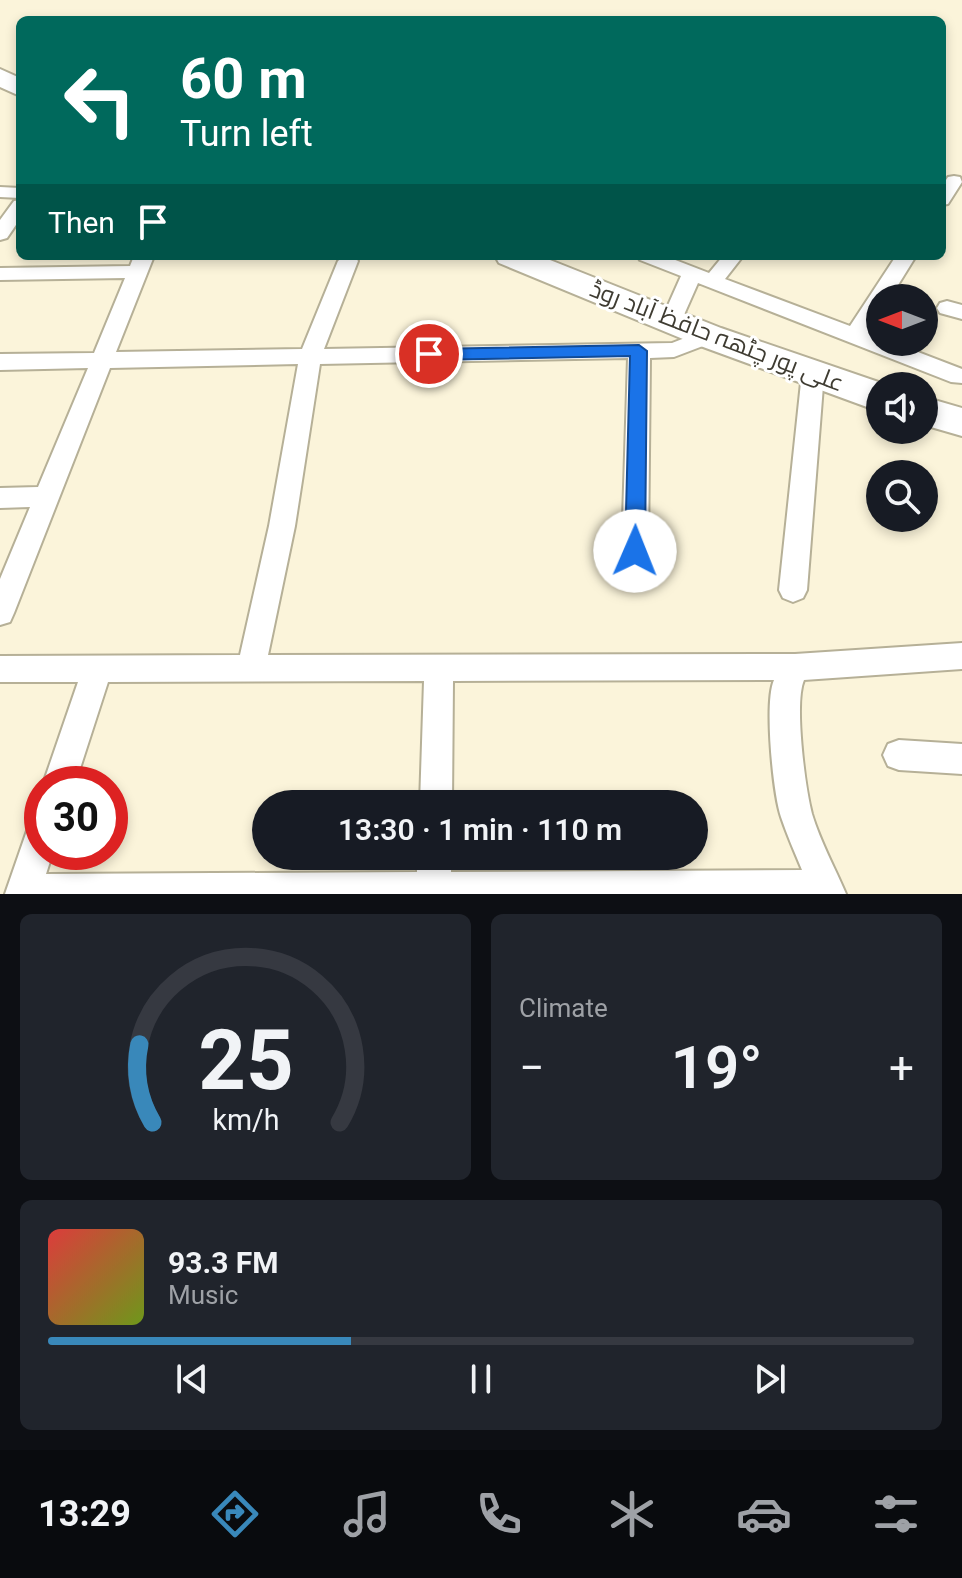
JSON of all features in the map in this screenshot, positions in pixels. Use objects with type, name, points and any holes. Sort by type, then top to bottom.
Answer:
[{"type":"main road","name":"علی پور چٹھہ حافظ آباد روڈ","points":[[521,260],[708,336],[866,392]]},
{"type":"main road","points":[[938,415],[962,422]]},
{"type":"street","points":[[946,194],[954,181]]},
{"type":"street","points":[[0,234],[16,211]]},
{"type":"street","points":[[657,260],[959,376]]},
{"type":"street","points":[[713,281],[730,260]]},
{"type":"street","points":[[855,336],[903,260]]},
{"type":"street","points":[[251,669],[282,526],[310,357],[348,261]]},
{"type":"street","points":[[0,274],[142,264],[100,360],[0,613]]},
{"type":"street","points":[[672,321],[692,274]]},
{"type":"street","points":[[0,362],[674,350],[708,336]]},
{"type":"street","points":[[635,551],[639,351]]},
{"type":"street","points":[[793,590],[813,373]]},
{"type":"street","points":[[0,498],[46,497]]},
{"type":"street","points":[[0,669],[795,667],[962,656]]},
{"type":"street","points":[[436,790],[439,667]]},
{"type":"street","points":[[30,870],[23,892],[361,892],[434,872],[828,890],[796,814],[784,692],[795,667]]},
{"type":"street","points":[[65,766],[97,670]]},
{"type":"street","points":[[899,755],[962,759]]},
{"type":"route","points":[[429,354],[639,351],[635,551]]}]
